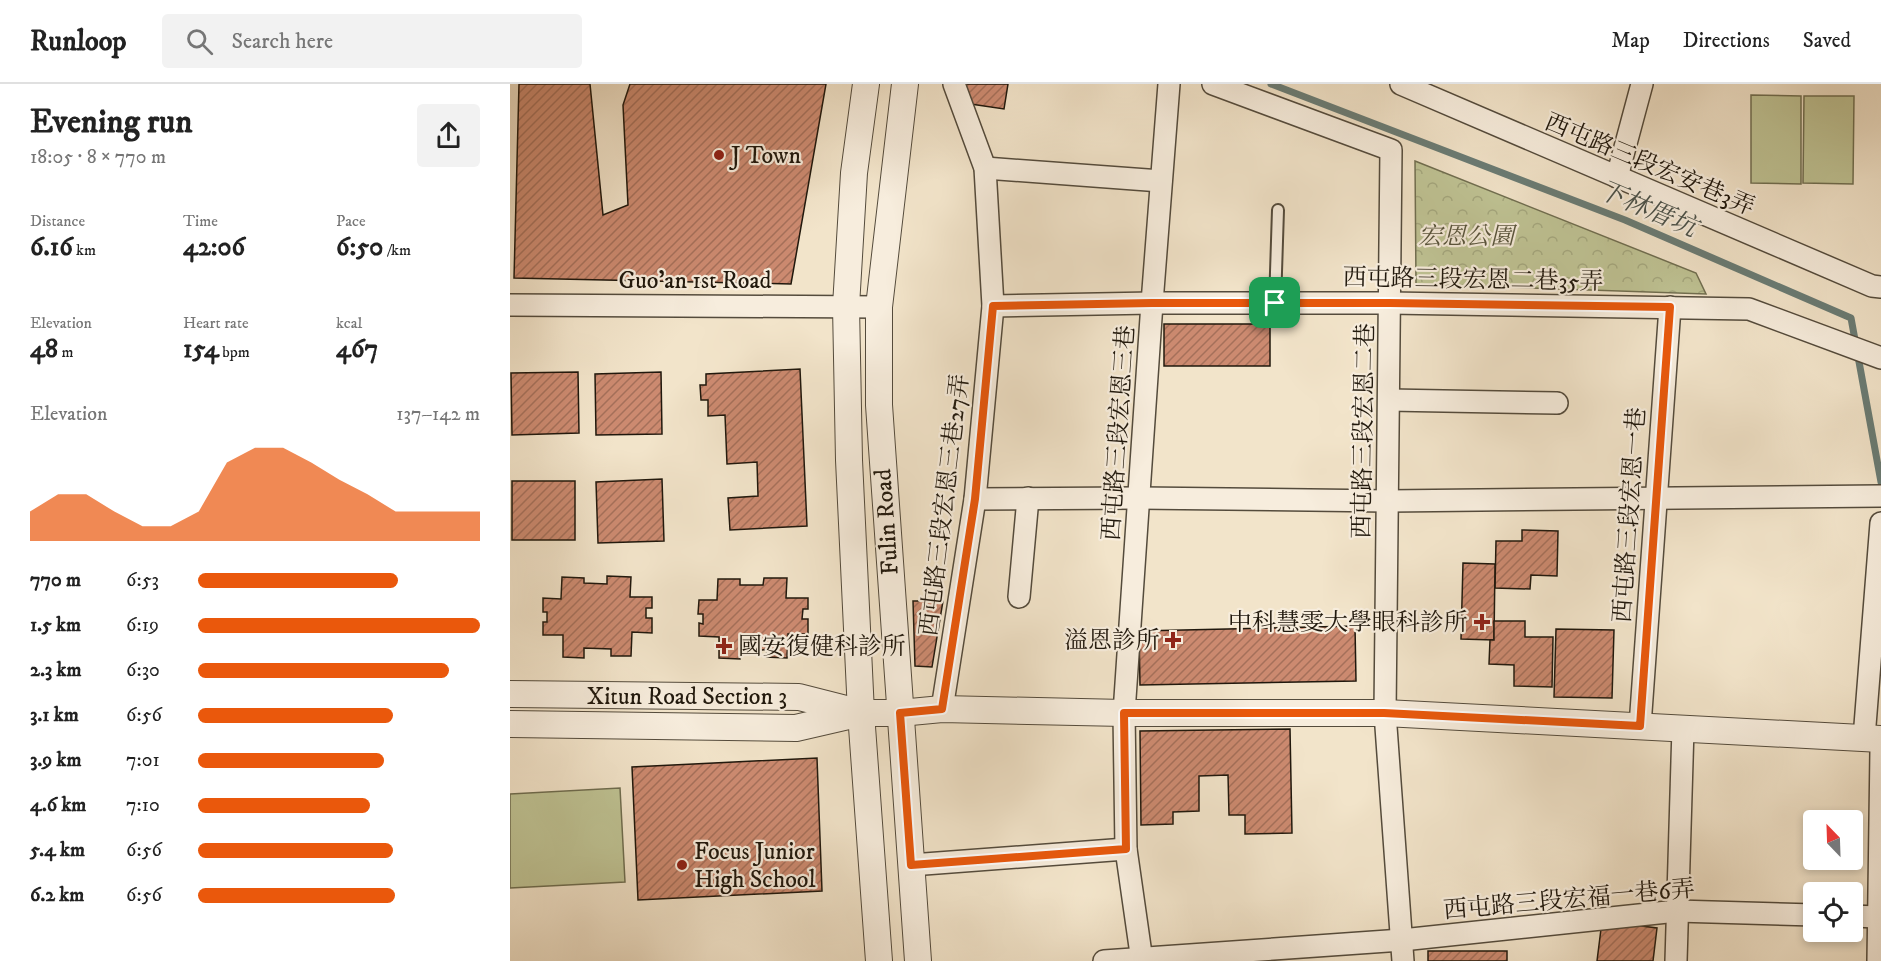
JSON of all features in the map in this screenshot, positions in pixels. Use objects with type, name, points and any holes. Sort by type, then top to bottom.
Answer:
[{"type":"street","name":"Fulin Road","points":[[866,84],[854,173],[846,306],[849,460],[861,713],[879,961]]},
{"type":"street","name":"Fulin Road","points":[[905,84],[879,307],[879,405],[918,961]]},
{"type":"street","name":"西屯路三段宏恩三巷27弄","points":[[942,709],[975,499],[993,306],[986,168],[954,84]]},
{"type":"street","name":"西屯路三段宏恩三巷","points":[[1142,960],[1126,849],[1124,713],[1169,84]]},
{"type":"street","name":"西屯路三段宏恩二巷","points":[[1213,84],[1391,150],[1384,713],[1402,951]]},
{"type":"street","name":"西屯路三段宏安巷3弄","points":[[1401,84],[1872,286],[1881,287]]},
{"type":"street","points":[[1617,177],[1642,84]]},
{"type":"street","points":[[986,168],[1161,181]]},
{"type":"street","points":[[993,306],[1152,303]]},
{"type":"street","name":"西屯路三段宏恩二巷35弄","points":[[1152,303],[1390,303],[1749,309],[1881,358]]},
{"type":"street","name":"Guo’an 1st Road","points":[[510,305],[879,307]]},
{"type":"street","name":"西屯路三段宏恩一巷","points":[[1640,726],[1670,307]]},
{"type":"street","points":[[1389,400],[1557,403]]},
{"type":"street","points":[[975,499],[1388,501],[1881,496]]},
{"type":"street","points":[[1019,597],[1028,498]]},
{"type":"street","points":[[1878,961],[1875,742],[1881,524]]},
{"type":"street","name":"Xitun Road Section 3","points":[[510,694],[799,697],[861,713]]},
{"type":"street","name":"Xitun Road Section 3","points":[[510,724],[796,728],[861,713],[900,713],[942,709],[1124,713],[1384,713],[1683,728],[1875,742]]},
{"type":"street","points":[[1676,961],[1683,728]]},
{"type":"street","points":[[911,865],[1126,849]]},
{"type":"street","name":"西屯路三段宏福一巷6弄","points":[[1104,961],[1402,951],[1677,911],[1803,915]]},
{"type":"street","points":[[1863,916],[1878,917]]},
{"type":"lane","points":[[1275,303],[1278,210]]},
{"type":"green space","points":[[1751,95],[1801,96],[1801,184],[1751,183]]},
{"type":"green space","points":[[1804,96],[1854,96],[1853,184],[1803,183]]},
{"type":"green space","name":"宏恩公園","points":[[1415,161],[1696,273],[1706,294],[1416,284]]},
{"type":"green space","points":[[620,788],[625,882],[510,888],[510,794]]},
{"type":"building","name":"J Town","points":[[519,84],[590,84],[603,215],[628,205],[623,105],[630,84],[826,84],[791,284],[514,278]]},
{"type":"building","points":[[956,84],[1008,84],[1004,109],[964,103]]},
{"type":"building","points":[[1164,324],[1270,324],[1270,366],[1164,366]]},
{"type":"building","points":[[800,369],[807,526],[730,530],[728,498],[758,496],[757,462],[727,464],[725,415],[708,416],[708,400],[701,400],[700,385],[706,385],[706,374]]},
{"type":"building","points":[[578,372],[579,433],[512,435],[511,373]]},
{"type":"building","points":[[661,372],[662,434],[596,435],[595,374]]},
{"type":"building","points":[[662,479],[664,541],[598,543],[596,482]]},
{"type":"building","points":[[512,481],[575,481],[575,540],[512,540]]},
{"type":"building","points":[[1522,530],[1558,531],[1557,576],[1531,575],[1530,589],[1495,588],[1496,541],[1522,541]]},
{"type":"building","points":[[1463,563],[1495,564],[1494,640],[1461,639]]},
{"type":"building","points":[[607,576],[631,577],[630,597],[652,597],[652,608],[646,608],[646,618],[652,618],[652,633],[632,632],[631,656],[611,656],[611,649],[584,648],[584,658],[563,657],[563,635],[543,635],[543,622],[547,622],[547,612],[543,612],[543,598],[561,599],[562,577],[584,578],[584,583],[607,584]]},
{"type":"building","points":[[764,578],[787,578],[786,598],[808,598],[808,609],[803,609],[802,619],[808,619],[808,634],[788,634],[787,658],[766,657],[767,650],[740,649],[740,659],[719,658],[719,637],[699,636],[699,623],[703,624],[703,614],[698,614],[699,600],[717,600],[718,579],[740,579],[740,585],[763,585]]},
{"type":"building","points":[[913,601],[943,601],[932,667],[915,666]]},
{"type":"building","points":[[1494,621],[1525,621],[1525,637],[1553,637],[1552,687],[1514,686],[1514,665],[1489,664],[1490,640],[1494,640]]},
{"type":"building","points":[[1355,626],[1356,681],[1140,685],[1139,631]]},
{"type":"building","points":[[1556,629],[1614,630],[1612,698],[1554,697]]},
{"type":"building","points":[[1290,729],[1292,833],[1245,834],[1245,815],[1229,815],[1228,775],[1199,776],[1199,811],[1173,812],[1173,824],[1141,825],[1140,731]]},
{"type":"building","points":[[817,758],[822,891],[638,900],[632,767]]},
{"type":"building","points":[[1602,921],[1657,928],[1653,961],[1597,961]]},
{"type":"building","points":[[1428,951],[1507,951],[1507,961],[1428,961]]},
{"type":"waterway","name":"下林厝坑","points":[[1271,84],[1625,220],[1851,318],[1881,482]]},
{"type":"place","name":"J Town","points":[[719,155]]},
{"type":"place","name":"中科慧雯大學眼科診所","points":[[1482,622]]},
{"type":"place","name":"溢恩診所","points":[[1173,640]]},
{"type":"place","name":"國安復健科診所","points":[[724,646]]},
{"type":"place","name":"Focus Junior High School","points":[[682,865]]},
{"type":"route","points":[[1275,303],[1670,307],[1640,726],[1384,713],[1124,713],[1126,849],[911,865],[900,713],[942,709],[975,499],[993,306],[1275,303]]}]
